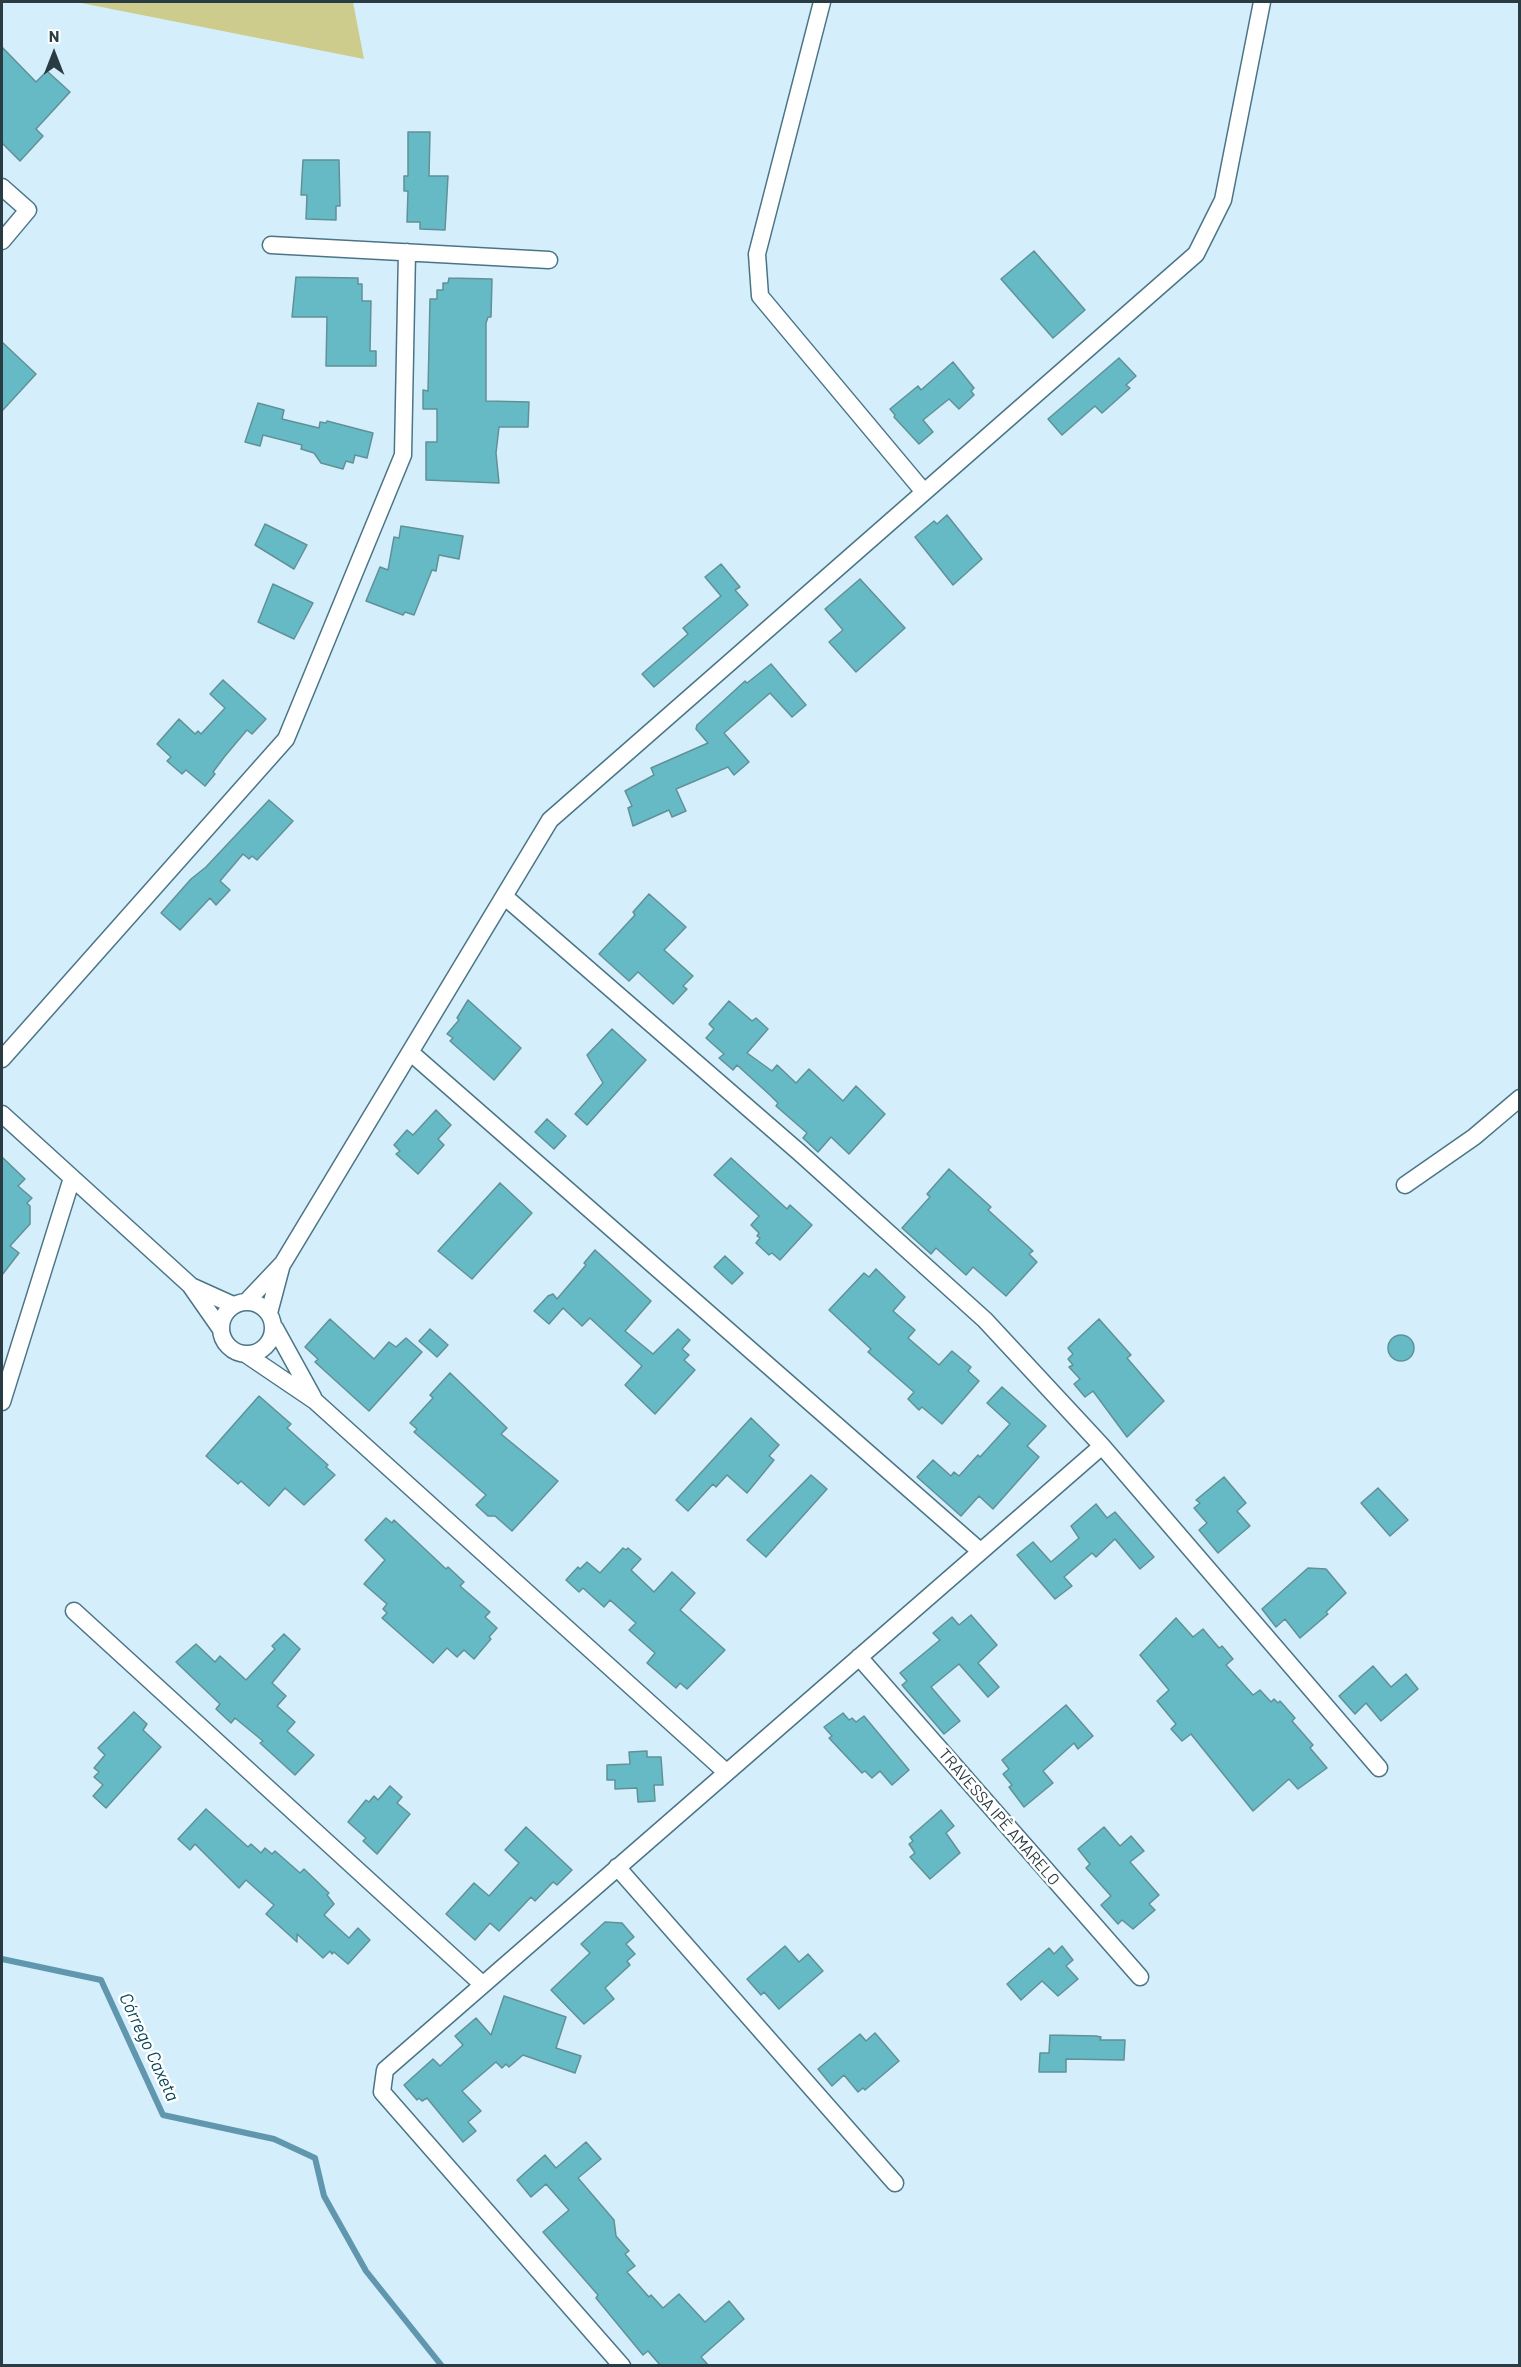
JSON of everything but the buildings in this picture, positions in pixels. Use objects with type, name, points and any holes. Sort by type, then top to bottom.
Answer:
[{"type":"street","points":[[822,2],[757,254],[760,296],[924,492]]},
{"type":"street","points":[[220,1328],[225,1312],[240,1303],[283,1263],[550,820],[1196,254],[1223,200],[1262,2]]},
{"type":"street","points":[[2,187],[28,210],[2,241]]},
{"type":"street","points":[[271,245],[549,260]]},
{"type":"street","points":[[2,1059],[286,739],[404,455],[407,252]]},
{"type":"street","points":[[504,896],[800,1153],[985,1320],[1102,1446],[1379,1768]]},
{"type":"street","points":[[410,1052],[980,1551]]},
{"type":"street","points":[[1405,1185],[1474,1137],[1520,1098]]},
{"type":"street","points":[[2,1114],[190,1285],[220,1328],[228,1347],[247,1355],[315,1401],[726,1773]]},
{"type":"street","points":[[2,1402],[72,1178]]},
{"type":"street","points":[[247,1355],[267,1347],[283,1263]]},
{"type":"street","points":[[190,1285],[240,1303],[257,1302],[272,1320],[315,1401]]},
{"type":"street","points":[[622,2366],[382,2092],[385,2070],[1102,1446]]},
{"type":"street","points":[[74,1611],[482,1984]]},
{"type":"street","name":"TRAVESSA IPÊ AMARELO","points":[[859,1657],[1140,1977]]},
{"type":"street","points":[[617,1867],[896,2183]]},
{"type":"shaded area","points":[[76,2],[353,2],[364,59]]},
{"type":"waterway","name":"Córrego Caxeta","points":[[2,1959],[101,1980],[163,2115],[274,2139],[315,2158],[324,2196],[366,2271],[442,2366]]}]
